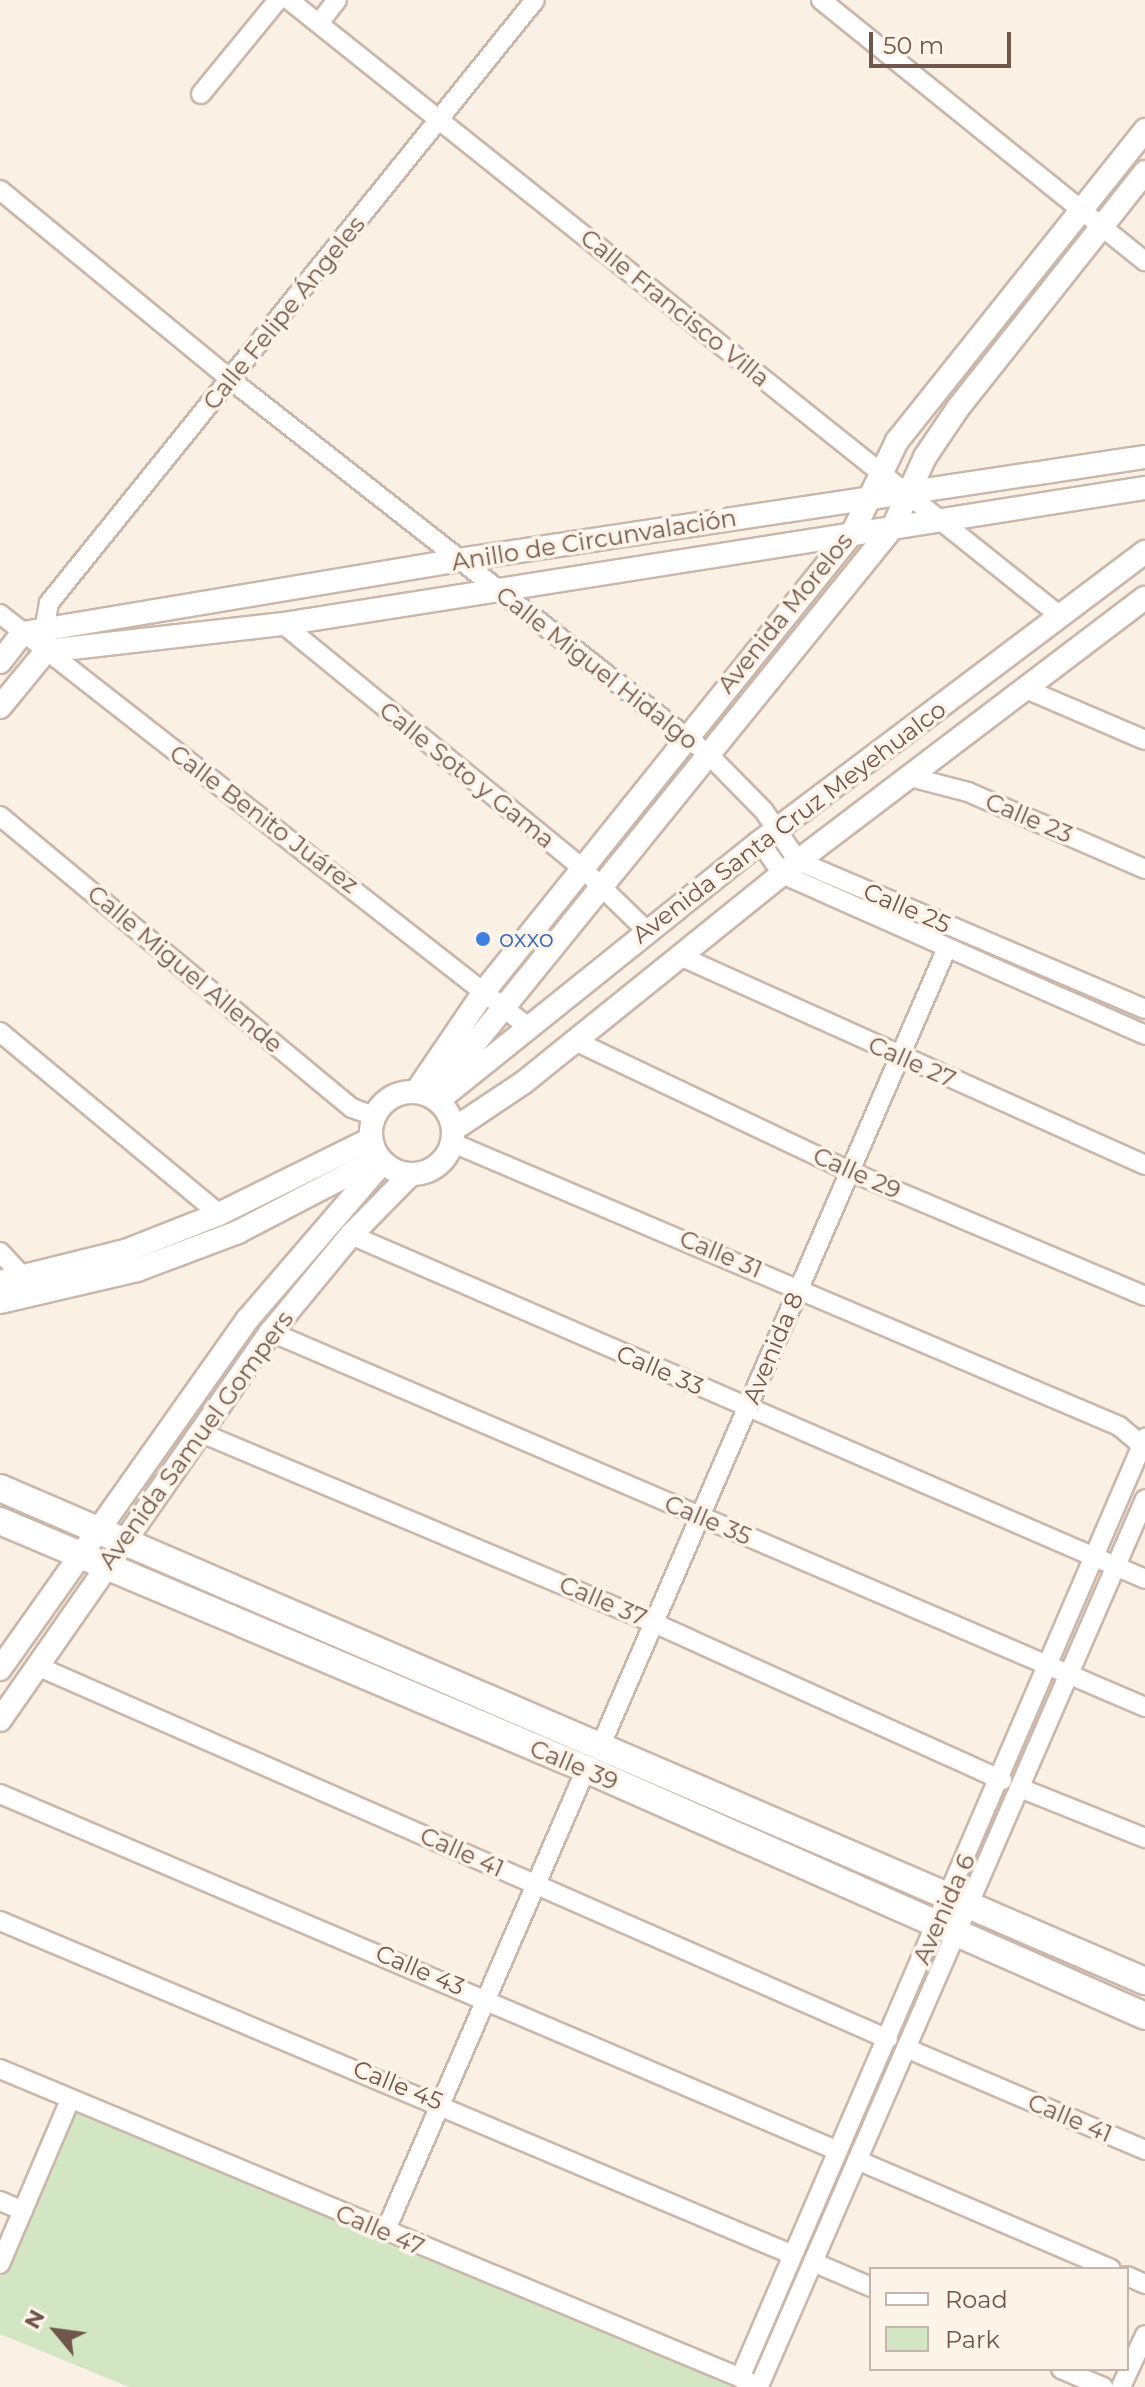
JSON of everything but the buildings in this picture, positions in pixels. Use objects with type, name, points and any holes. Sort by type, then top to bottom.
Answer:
[{"type":"main road","name":"Calle 39","points":[[0,1488],[1145,1981]]},
{"type":"main road","name":"Calle 39","points":[[0,1521],[586,1769],[1145,2016]]},
{"type":"street","points":[[201,94],[278,0]]},
{"type":"street","name":"Calle Francisco Villa","points":[[289,0],[1060,616]]},
{"type":"street","points":[[319,23],[337,0]]},
{"type":"street","name":"Calle Felipe Ángeles","points":[[0,707],[38,639],[49,603],[535,0]]},
{"type":"street","points":[[821,0],[1145,261]]},
{"type":"street","name":"Avenida Morelos","points":[[429,1096],[486,989],[686,736],[853,532],[879,471],[897,441],[1145,130]]},
{"type":"street","name":"Avenida Morelos","points":[[429,1096],[604,889],[893,527],[908,494],[958,408],[1145,172]]},
{"type":"street","name":"Calle Miguel Hidalgo","points":[[0,190],[231,380],[709,755]]},
{"type":"street","name":"Anillo de Circunvalación","points":[[38,639],[459,560],[1145,457]]},
{"type":"street","name":"Anillo de Circunvalación","points":[[38,639],[283,624],[492,587],[853,532],[946,522],[1145,488]]},
{"type":"street","name":"Avenida Santa Cruz Meyehualco","points":[[429,1096],[527,1026],[768,836],[1145,552]]},
{"type":"street","name":"Avenida Santa Cruz Meyehualco","points":[[453,1136],[790,867],[1026,689],[1139,609]]},
{"type":"street","name":"Calle Benito Juárez","points":[[0,614],[38,639],[486,989],[527,1026]]},
{"type":"street","name":"Calle Soto y Gama","points":[[283,624],[582,868],[647,931]]},
{"type":"street","name":"Calle Felipe Ángeles","points":[[0,662],[38,639]]},
{"type":"street","points":[[1026,689],[1145,740]]},
{"type":"street","points":[[709,755],[764,811],[768,836],[790,867]]},
{"type":"street","name":"Calle 23","points":[[910,777],[968,792],[1145,869]]},
{"type":"street","name":"Calle Miguel Allende","points":[[0,816],[352,1108],[374,1116]]},
{"type":"street","name":"Calle 25","points":[[790,867],[947,948],[1145,1035]]},
{"type":"street","name":"Calle 25","points":[[790,867],[1145,1009]]},
{"type":"street","name":"Avenida 8","points":[[600,1747],[947,948]]},
{"type":"street","name":"Calle 27","points":[[680,956],[1145,1165]]},
{"type":"street","points":[[0,1032],[219,1214]]},
{"type":"street","name":"Calle 29","points":[[573,1040],[849,1171],[1145,1296]]},
{"type":"street","points":[[399,1094],[429,1096],[453,1136],[444,1160],[429,1172],[410,1175],[377,1153],[374,1116],[399,1094]]},
{"type":"street","name":"Calle 31","points":[[453,1136],[1119,1426],[1144,1440]]},
{"type":"street","points":[[0,1282],[128,1250],[377,1153]]},
{"type":"street","points":[[0,1302],[137,1270],[238,1232],[377,1153]]},
{"type":"street","name":"Avenida Samuel Gompers","points":[[0,1669],[247,1320],[377,1153]]},
{"type":"street","name":"Avenida Samuel Gompers","points":[[0,1720],[121,1541],[271,1332],[351,1235],[410,1175]]},
{"type":"street","name":"Calle 33","points":[[351,1235],[1145,1579]]},
{"type":"street","points":[[0,1252],[24,1278]]},
{"type":"street","name":"Calle 35","points":[[271,1332],[1145,1707]]},
{"type":"street","name":"Calle 37","points":[[199,1432],[654,1623],[1002,1780]]},
{"type":"street","name":"Avenida 6","points":[[959,1901],[1002,1780],[1144,1440]]},
{"type":"street","name":"Avenida 6","points":[[740,2378],[888,2039],[1020,1788],[1145,1499]]},
{"type":"street","name":"Calle 41","points":[[37,1666],[888,2039]]},
{"type":"street","points":[[385,2232],[586,1769]]},
{"type":"street","points":[[1020,1788],[1145,1838]]},
{"type":"street","name":"Calle 43","points":[[0,1794],[486,1997],[838,2151]]},
{"type":"street","name":"Calle 45","points":[[0,1921],[441,2103],[793,2255]]},
{"type":"street","name":"Avenida 6","points":[[761,2386],[906,2048],[946,1930]]},
{"type":"street","name":"Calle 41","points":[[906,2048],[1145,2150]]},
{"type":"street","name":"Calle 47","points":[[0,2069],[385,2232],[761,2386]]},
{"type":"street","points":[[0,2264],[70,2100]]},
{"type":"street","points":[[857,2160],[1106,2267]]},
{"type":"street","points":[[0,2201],[23,2211]]},
{"type":"street","points":[[813,2262],[869,2286]]},
{"type":"street","points":[[1129,2370],[1145,2335]]},
{"type":"street","points":[[1066,2371],[1103,2387]]},
{"type":"green space","points":[[73,2108],[749,2387],[129,2387],[0,2334],[0,2277]]},
{"type":"place","name":"oxxo","points":[[483,939]]}]
